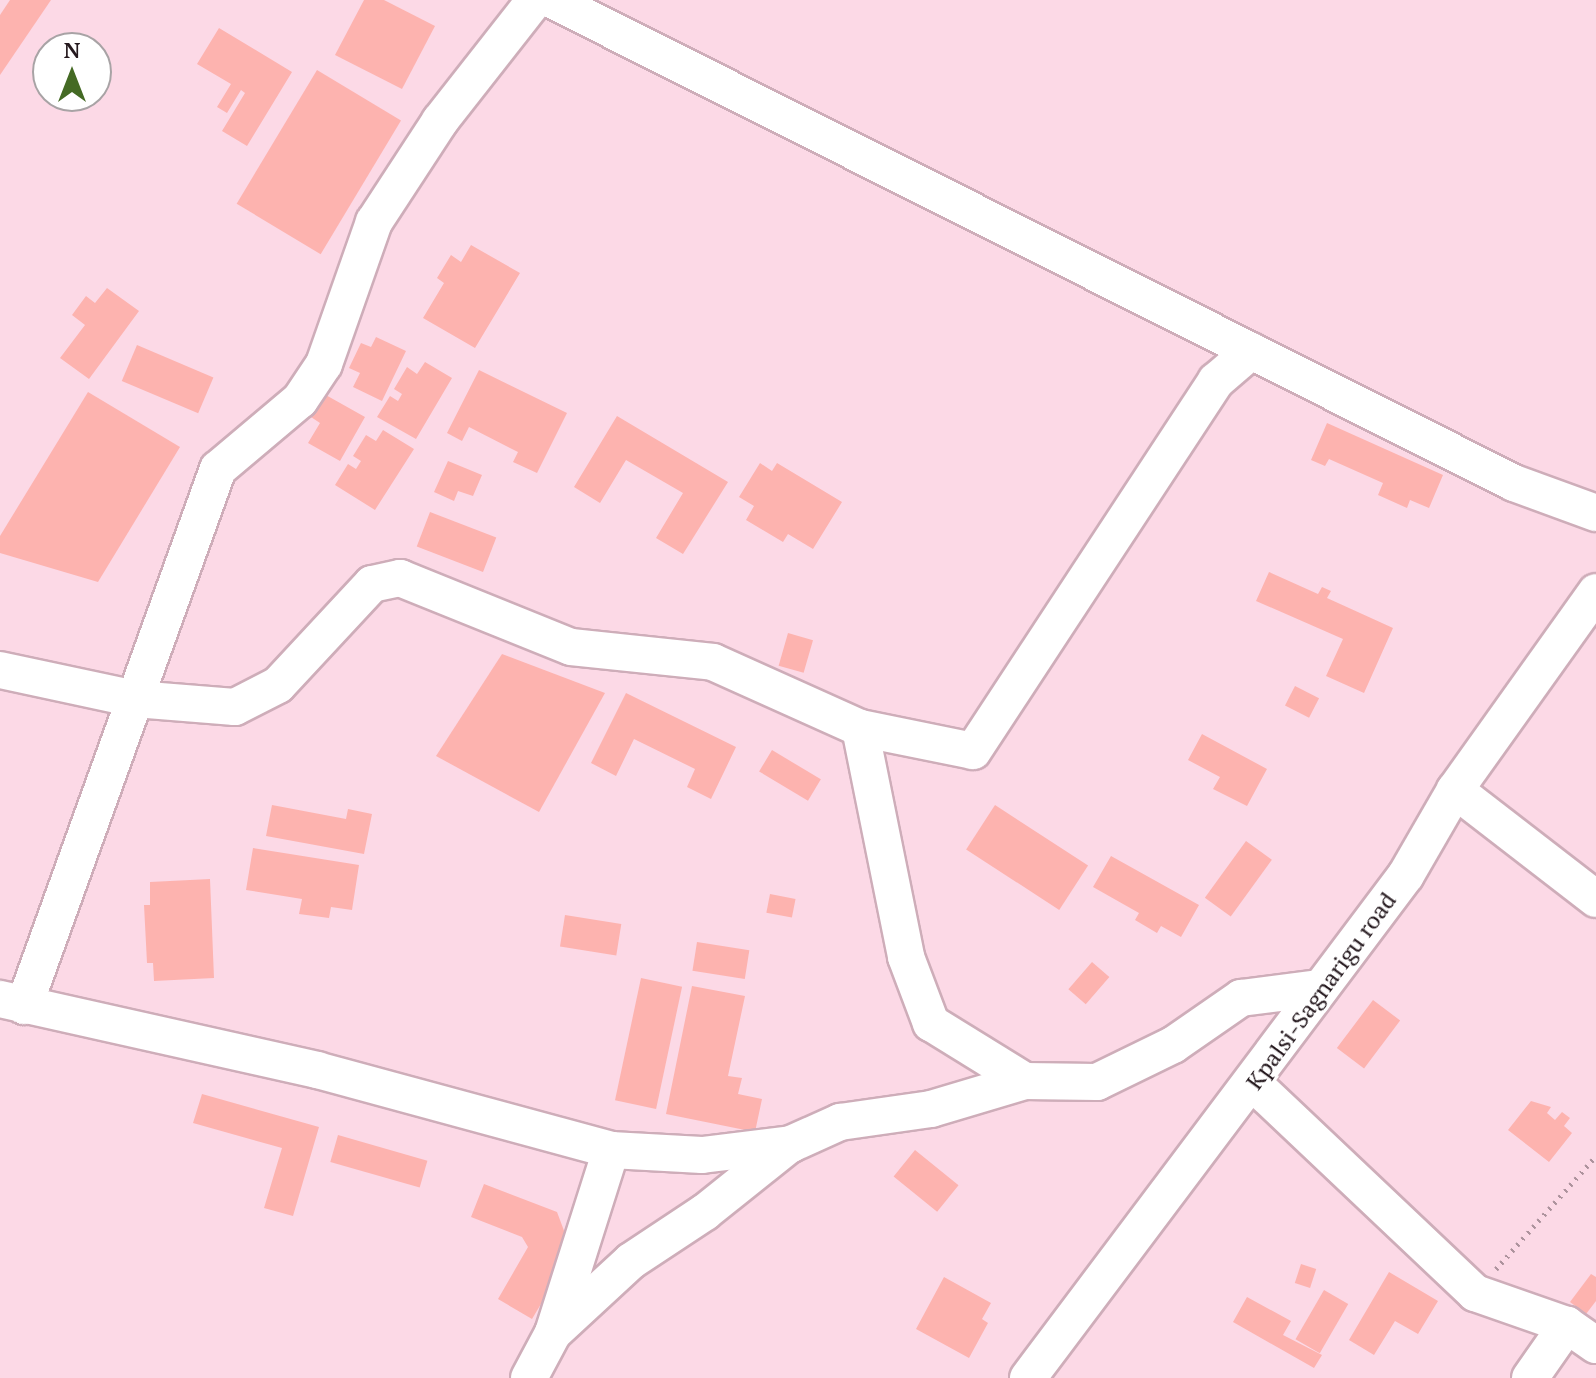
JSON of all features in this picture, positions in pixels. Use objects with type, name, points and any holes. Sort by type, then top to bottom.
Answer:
[{"type":"street","points":[[535,0],[440,121],[374,222],[324,364],[300,400],[218,469],[135,699],[12,1002],[317,1070],[611,1150],[702,1155],[791,1144]]},
{"type":"street","points":[[552,0],[1514,483],[1596,513]]},
{"type":"street","points":[[0,670],[135,699],[235,707],[278,685],[372,584],[400,578],[571,647],[713,662],[860,728],[973,751],[1216,381],[1251,351]]},
{"type":"street","name":"Kpalsi-Sagnarigu road","points":[[1028,1378],[1253,1083],[1406,875],[1455,790],[1596,592]]},
{"type":"street","points":[[860,728],[903,944],[931,1023],[1025,1081]]},
{"type":"street","points":[[1455,790],[1596,899]]},
{"type":"street","points":[[553,1333],[631,1261],[705,1212],[791,1144],[840,1122],[931,1109],[1025,1081],[1097,1082],[1173,1045],[1241,998],[1320,988]]},
{"type":"street","points":[[1253,1083],[1475,1293],[1582,1335],[1530,1378]]},
{"type":"street","points":[[529,1378],[553,1333],[611,1150]]},
{"type":"path","points":[[1475,1293],[1596,1156]]},
{"type":"building","points":[[10,0],[51,0],[0,75],[0,15]]},
{"type":"building","points":[[364,0],[384,0],[435,26],[402,89],[335,55]]},
{"type":"building","points":[[219,28],[292,72],[247,146],[222,131],[245,93],[241,90],[227,113],[217,107],[231,84],[197,64]]},
{"type":"building","points":[[317,70],[401,120],[321,254],[237,204]]},
{"type":"building","points":[[471,245],[520,273],[475,348],[423,318],[444,283],[437,278],[451,255],[461,262]]},
{"type":"building","points":[[107,288],[139,311],[89,379],[60,358],[85,325],[72,315],[86,296],[95,303]]},
{"type":"building","points":[[376,337],[406,351],[382,401],[353,387],[360,373],[349,368],[361,343],[371,347]]},
{"type":"building","points":[[137,345],[213,377],[198,413],[122,381]]},
{"type":"building","points":[[425,362],[452,378],[416,439],[377,417],[390,396],[398,401],[402,394],[394,389],[407,367],[417,374]]},
{"type":"building","points":[[479,370],[567,413],[537,473],[513,462],[518,452],[469,427],[462,441],[447,433]]},
{"type":"building","points":[[88,392],[180,447],[98,582],[0,553],[0,536]]},
{"type":"building","points":[[324,394],[365,417],[340,461],[308,443],[320,423],[311,417]]},
{"type":"building","points":[[617,416],[728,482],[683,554],[656,538],[683,493],[626,460],[600,503],[574,487]]},
{"type":"building","points":[[1327,423],[1443,475],[1429,508],[1410,500],[1407,508],[1378,495],[1383,483],[1329,459],[1325,466],[1311,460]]},
{"type":"building","points":[[383,430],[414,449],[375,510],[335,485],[348,464],[356,469],[361,461],[353,456],[366,435],[376,441]]},
{"type":"building","points":[[448,461],[482,475],[473,496],[458,491],[454,501],[434,492]]},
{"type":"building","points":[[760,463],[772,471],[777,463],[842,502],[813,549],[788,534],[783,542],[746,520],[754,506],[739,497]]},
{"type":"building","points":[[430,512],[496,537],[483,572],[417,547]]},
{"type":"building","points":[[1269,572],[1318,594],[1322,587],[1331,591],[1327,598],[1393,628],[1364,693],[1326,676],[1343,639],[1256,601]]},
{"type":"building","points":[[788,633],[813,640],[804,673],[779,666]]},
{"type":"building","points":[[502,654],[605,693],[539,812],[436,756]]},
{"type":"building","points":[[1295,686],[1319,698],[1309,718],[1285,706]]},
{"type":"building","points":[[626,693],[736,747],[711,799],[687,787],[695,769],[634,739],[616,776],[591,763]]},
{"type":"building","points":[[1202,734],[1267,769],[1247,806],[1213,789],[1220,777],[1188,760]]},
{"type":"building","points":[[772,750],[821,779],[808,801],[759,771]]},
{"type":"building","points":[[272,805],[346,819],[348,809],[372,814],[364,854],[266,836]]},
{"type":"building","points":[[995,805],[1088,865],[1059,910],[966,849]]},
{"type":"building","points":[[1246,841],[1272,860],[1231,916],[1205,898]]},
{"type":"building","points":[[253,848],[359,865],[352,910],[331,907],[329,918],[299,914],[302,899],[246,890]]},
{"type":"building","points":[[1111,856],[1199,905],[1181,937],[1161,926],[1157,933],[1135,920],[1139,913],[1093,887]]},
{"type":"building","points":[[210,879],[214,978],[154,981],[153,963],[147,963],[144,905],[150,905],[150,882]]},
{"type":"building","points":[[770,894],[796,899],[792,918],[766,913]]},
{"type":"building","points":[[565,915],[621,924],[616,956],[560,947]]},
{"type":"building","points":[[697,942],[749,950],[745,979],[692,971]]},
{"type":"building","points":[[1092,962],[1109,977],[1086,1004],[1068,989]]},
{"type":"building","points":[[641,978],[682,987],[656,1109],[615,1100]]},
{"type":"building","points":[[692,986],[745,996],[728,1076],[742,1078],[738,1094],[762,1099],[755,1132],[666,1114]]},
{"type":"building","points":[[1373,1000],[1400,1020],[1364,1068],[1337,1048]]},
{"type":"building","points":[[202,1094],[319,1127],[293,1216],[264,1208],[282,1148],[193,1123]]},
{"type":"building","points":[[1531,1101],[1551,1107],[1547,1113],[1555,1120],[1562,1112],[1570,1118],[1564,1126],[1572,1133],[1549,1162],[1508,1130]]},
{"type":"building","points":[[338,1135],[427,1161],[420,1188],[330,1162]]},
{"type":"building","points":[[915,1150],[959,1185],[937,1212],[894,1176]]},
{"type":"building","points":[[484,1184],[557,1212],[572,1252],[532,1319],[498,1299],[528,1247],[522,1237],[471,1217]]},
{"type":"building","points":[[1301,1264],[1316,1269],[1310,1288],[1295,1283]]},
{"type":"building","points":[[1389,1272],[1438,1301],[1418,1334],[1395,1321],[1374,1355],[1349,1340]]},
{"type":"building","points":[[1591,1274],[1596,1277],[1596,1301],[1586,1314],[1570,1302]]},
{"type":"building","points":[[944,1277],[991,1303],[982,1319],[988,1323],[969,1358],[916,1329]]},
{"type":"building","points":[[1324,1290],[1348,1304],[1320,1353],[1296,1339]]},
{"type":"building","points":[[1247,1297],[1291,1321],[1283,1335],[1322,1355],[1314,1368],[1233,1322]]}]
